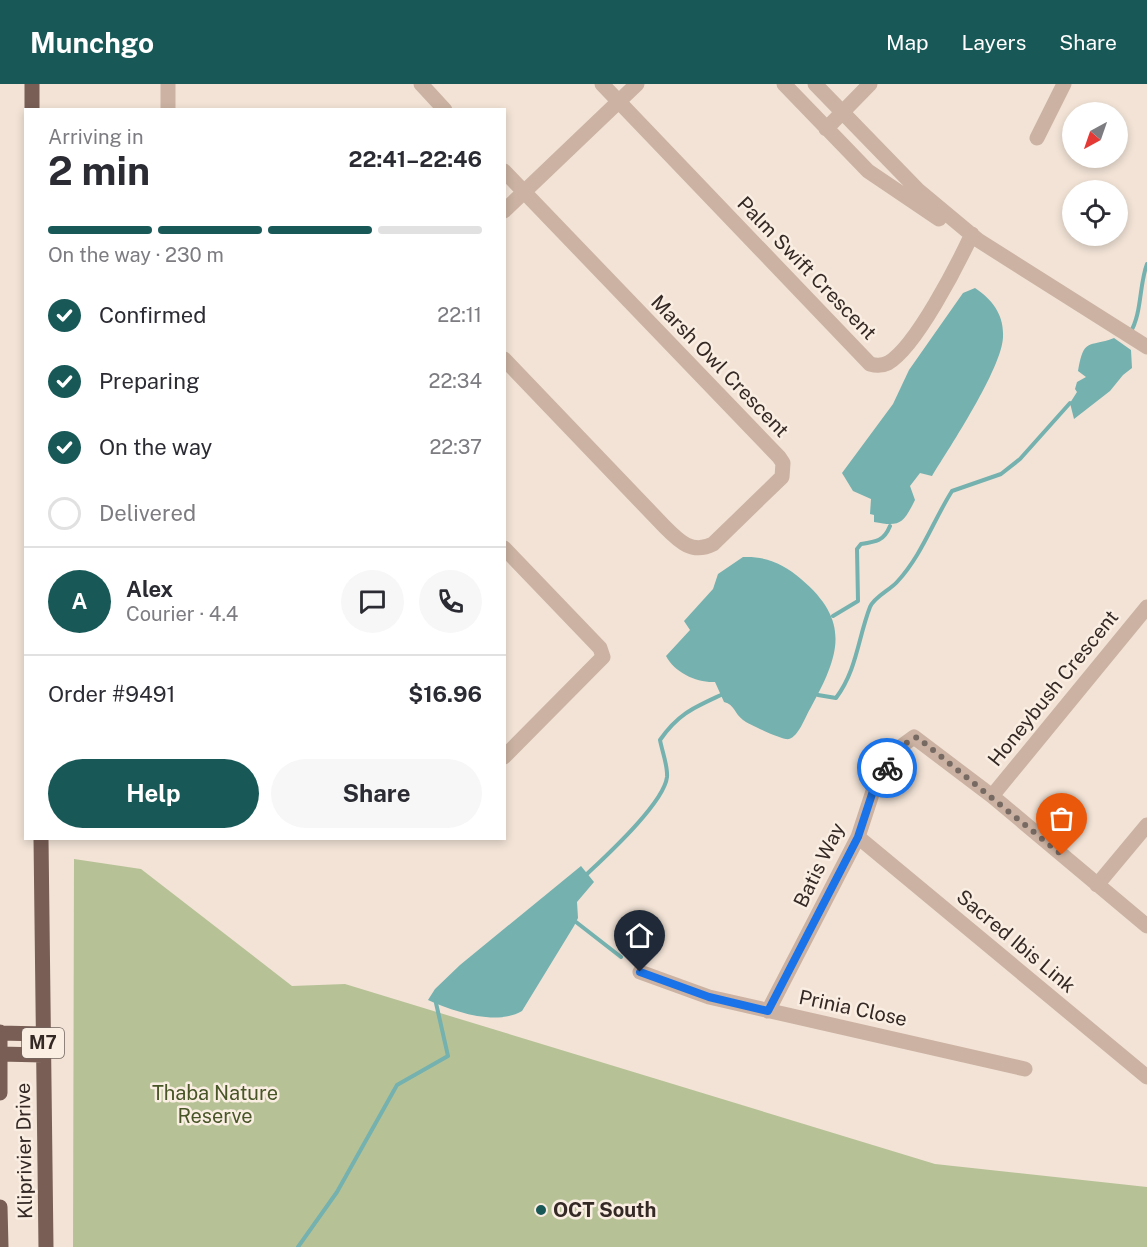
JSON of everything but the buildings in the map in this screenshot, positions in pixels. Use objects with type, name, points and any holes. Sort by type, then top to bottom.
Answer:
[{"type":"main road","points":[[32,84],[32,108]]},
{"type":"main road","points":[[32,108],[42,84]]},
{"type":"main road","name":"Kliprivier Drive","points":[[40,840],[46,1247]]},
{"type":"main road","points":[[0,1033],[43,1034]]},
{"type":"main road","name":"Kliprivier Drive","points":[[0,1033],[0,1093]]},
{"type":"main road","points":[[0,1054],[43,1055]]},
{"type":"main road","name":"Kliprivier Drive","points":[[0,1208],[2,1247]]},
{"type":"street","points":[[168,84],[168,108]]},
{"type":"street","points":[[421,84],[443,108]]},
{"type":"street","name":"Palm Swift Crescent","points":[[602,84],[870,364],[880,366],[888,363],[911,342],[973,238]]},
{"type":"street","points":[[506,209],[637,84]]},
{"type":"street","points":[[784,84],[826,129],[883,183],[1142,344]]},
{"type":"street","points":[[815,84],[918,190],[973,238]]},
{"type":"street","points":[[826,129],[870,84]]},
{"type":"street","points":[[1037,138],[1064,84]]},
{"type":"street","points":[[506,173],[524,192]]},
{"type":"street","name":"Marsh Owl Crescent","points":[[506,361],[663,525],[688,547],[702,549],[713,544],[782,477],[783,463],[779,457],[524,192]]},
{"type":"street","points":[[506,550],[597,645],[603,657],[507,747]]},
{"type":"street","name":"Honeybush Crescent","points":[[992,796],[1147,607]]},
{"type":"street","name":"Honeybush Crescent","points":[[909,739],[918,738],[992,796],[1147,926]]},
{"type":"street","name":"Batis Way","points":[[768,1011],[858,837],[874,788],[909,739]]},
{"type":"street","points":[[1097,885],[1147,825]]},
{"type":"street","name":"Sacred Ibis Link","points":[[858,837],[1147,1077]]},
{"type":"street","name":"Prinia Close","points":[[640,972],[709,997],[1025,1069]]},
{"type":"green space","name":"Thaba Nature Reserve","points":[[74,859],[141,869],[292,986],[345,984],[935,1164],[1147,1187],[1147,1247],[73,1247]]},
{"type":"water","points":[[975,288],[992,303],[1002,322],[1003,337],[994,368],[974,407],[932,476],[920,473],[910,486],[915,500],[904,519],[895,524],[874,522],[874,515],[870,514],[871,499],[853,491],[842,473],[893,404],[909,370],[963,293]]},
{"type":"water","points":[[1114,338],[1131,350],[1132,368],[1110,391],[1074,419],[1070,403],[1077,392],[1075,389],[1077,382],[1086,377],[1078,371],[1082,353],[1088,346]]},
{"type":"water","points":[[743,557],[767,560],[795,574],[817,595],[828,610],[834,625],[836,640],[828,672],[801,726],[789,739],[774,735],[743,720],[730,705],[724,702],[715,682],[701,681],[687,676],[666,656],[690,630],[684,621],[713,589],[718,574]]},
{"type":"water","points":[[581,866],[594,882],[577,902],[578,918],[574,926],[522,1011],[500,1017],[475,1016],[428,1000],[435,989],[460,965]]},
{"type":"waterway","points":[[1130,333],[1137,317],[1147,264]]},
{"type":"waterway","points":[[818,695],[836,698],[853,665],[872,603],[906,572],[952,491],[1001,474],[1020,459],[1070,403]]},
{"type":"waterway","points":[[833,616],[858,601],[857,549],[861,544],[882,538],[890,526]]},
{"type":"waterway","points":[[587,874],[633,828],[656,801],[667,777],[660,740],[673,724],[687,713],[721,695]]},
{"type":"waterway","points":[[576,922],[621,957]]},
{"type":"waterway","points":[[298,1247],[337,1192],[397,1085],[448,1056],[436,1003]]},
{"type":"way so far","points":[[887,768],[903,745],[909,739],[917,737],[1062,855]]},
{"type":"place","name":"OCT South","points":[[541,1210]]},
{"type":"route","points":[[640,972],[709,997],[768,1011],[858,837],[874,788],[887,768]]}]
